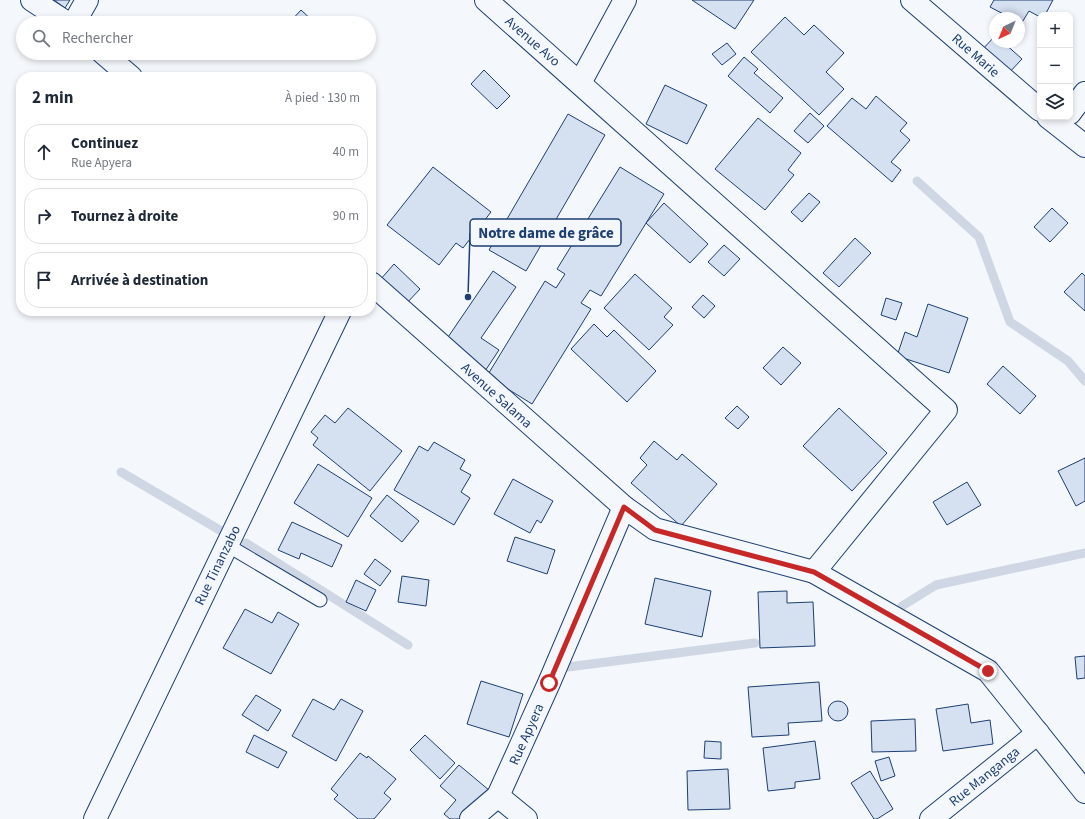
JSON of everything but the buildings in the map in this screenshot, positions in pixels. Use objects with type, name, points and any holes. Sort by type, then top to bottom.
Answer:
[{"type":"street","points":[[32,0],[56,16]]},
{"type":"street","points":[[78,16],[87,0]]},
{"type":"street","name":"Avenue Avo","points":[[486,0],[946,410],[814,572]]},
{"type":"street","points":[[580,83],[625,0]]},
{"type":"street","name":"Rue Marie","points":[[912,0],[1037,107]]},
{"type":"street","points":[[111,60],[125,72]]},
{"type":"street","points":[[1073,106],[1085,92]]},
{"type":"street","points":[[1062,120],[1085,146]]},
{"type":"street","name":"Avenue Salama","points":[[376,287],[624,507],[655,530],[814,572],[988,671],[1085,792]]},
{"type":"street","name":"Rue Tinanzabo","points":[[95,819],[338,316]]},
{"type":"street","name":"Rue Apyera","points":[[471,819],[498,796],[549,683],[624,507]]},
{"type":"street","name":"Rue Manganga","points":[[931,819],[1038,733]]},
{"type":"street","points":[[498,796],[526,819]]},
{"type":"lane","points":[[227,545],[320,600]]},
{"type":"waterway","points":[[917,181],[979,237],[1010,322],[1068,361],[1085,381]]},
{"type":"waterway","points":[[121,472],[223,532]]},
{"type":"waterway","points":[[246,543],[408,645]]},
{"type":"waterway","points":[[902,606],[936,585],[1085,553]]},
{"type":"waterway","points":[[560,668],[755,643]]},
{"type":"place","name":"Notre dame de grâce","points":[[468,297]]},
{"type":"route","points":[[549,683],[559,656],[624,507],[655,530],[814,572],[988,671]]}]
